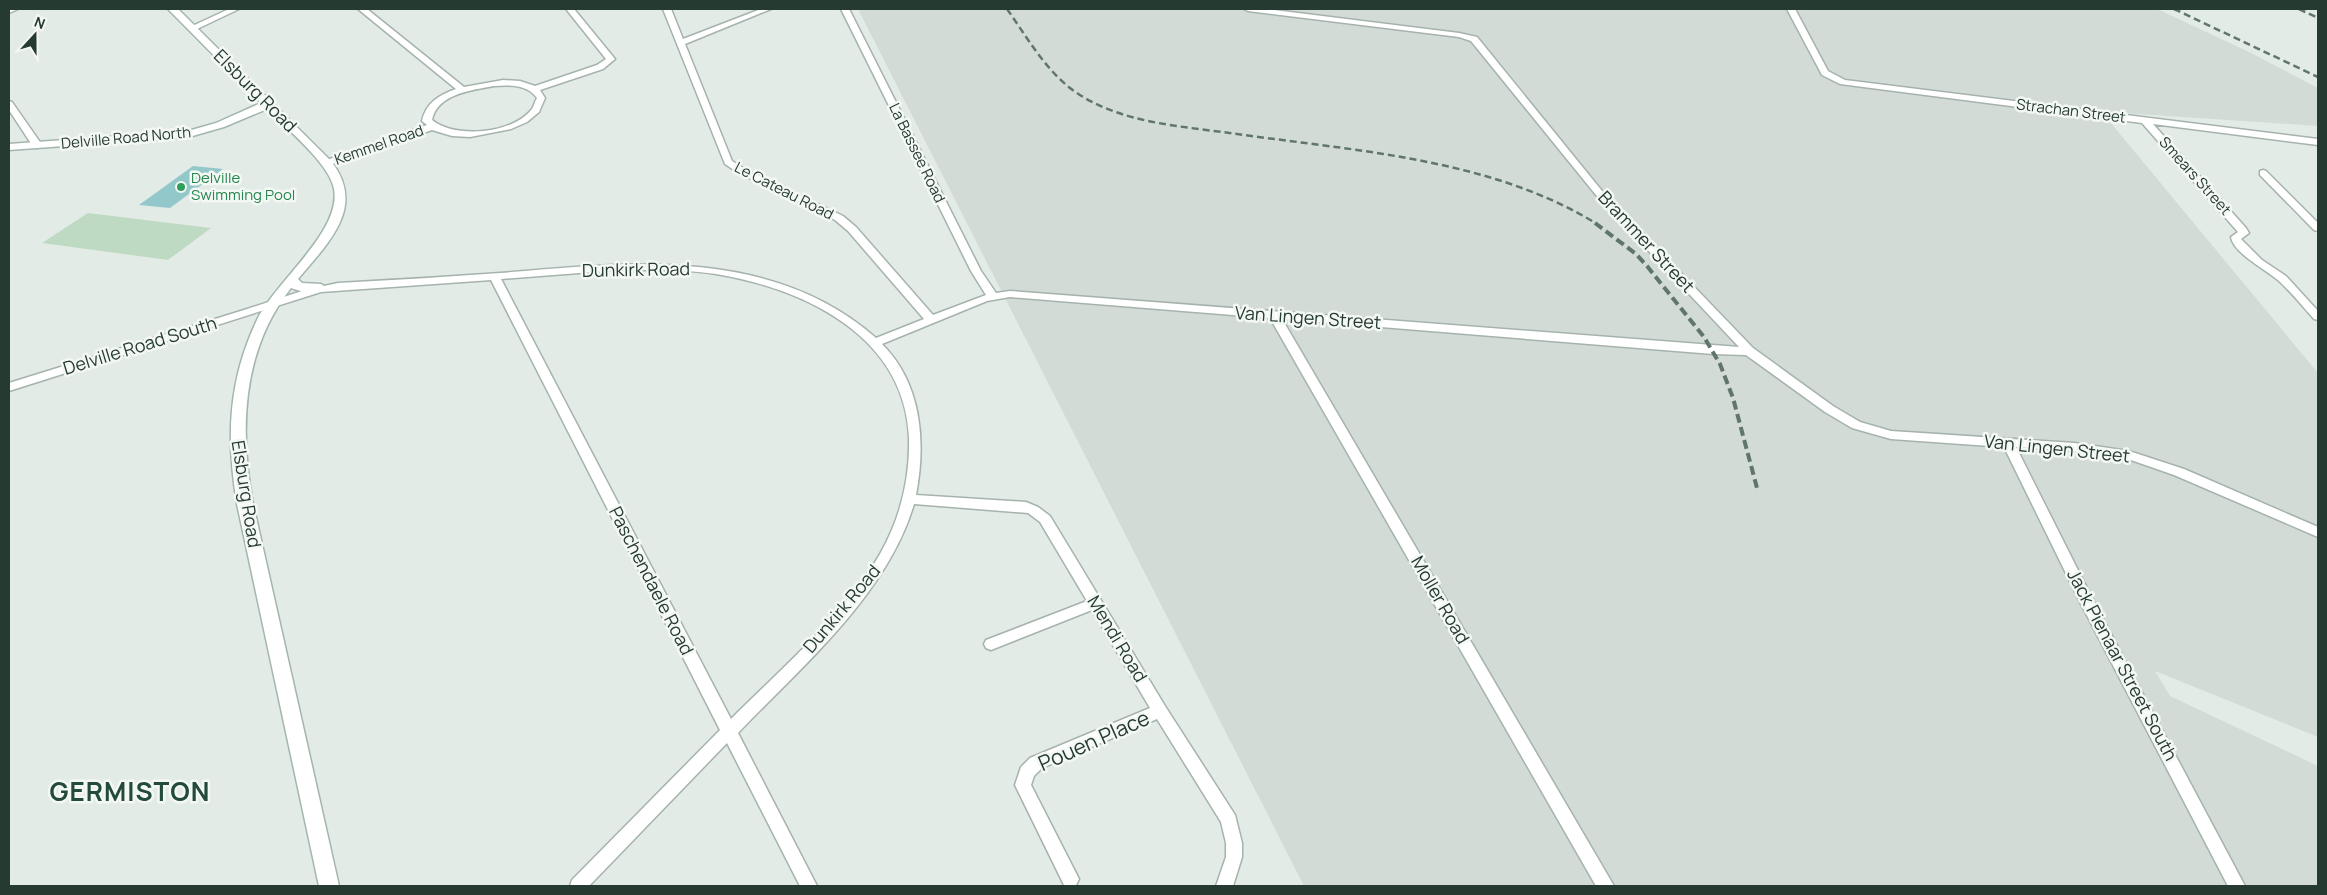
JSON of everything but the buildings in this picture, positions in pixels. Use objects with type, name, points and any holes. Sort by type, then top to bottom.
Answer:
[{"type":"main road","name":"Elsburg Road","points":[[173,9],[327,163],[340,186],[341,203],[328,230],[272,306],[253,346],[240,391],[236,450],[245,504],[329,886]]},
{"type":"main road","name":"Delville Road North","points":[[9,146],[189,134],[220,125],[267,105]]},
{"type":"main road","points":[[292,279],[292,282],[299,287],[321,288]]},
{"type":"street","points":[[9,11],[14,9]]},
{"type":"street","points":[[192,28],[235,9]]},
{"type":"street","points":[[362,9],[462,90]]},
{"type":"street","points":[[535,89],[600,67],[610,59],[570,9]]},
{"type":"street","name":"Le Cateau Road","points":[[667,9],[728,162],[740,170],[839,218],[931,320]]},
{"type":"street","points":[[681,43],[767,9]]},
{"type":"street","name":"La Bassee Road","points":[[845,9],[976,271],[992,296]]},
{"type":"street","name":"Brammer Street","points":[[1248,9],[1474,38],[1599,192],[1749,351],[1844,418]]},
{"type":"street","name":"Strachan Street","points":[[1792,9],[1825,73],[1839,81],[2318,142]]},
{"type":"street","points":[[503,83],[521,84],[535,89],[541,98],[538,109],[513,125],[488,132],[463,135],[442,132],[431,127],[426,121],[426,116],[432,107],[444,98],[462,90],[503,83]]},
{"type":"street","points":[[9,104],[37,145]]},
{"type":"street","name":"Smears Street","points":[[2145,120],[2244,233],[2236,237],[2236,240],[2258,262],[2282,278],[2314,308]]},
{"type":"street","name":"Kemmel Road","points":[[327,163],[431,127]]},
{"type":"street","points":[[2263,173],[2318,228]]},
{"type":"street","points":[[2306,216],[2318,216]]},
{"type":"street","name":"Dunkirk Road","points":[[272,306],[321,288],[649,267],[694,268],[728,273],[773,284],[807,297],[836,313],[876,342],[902,381],[911,409],[916,466],[902,520],[886,555],[855,598],[828,630],[578,886]]},
{"type":"street","name":"Paschendaele Road","points":[[494,276],[809,886]]},
{"type":"street","name":"Van Lingen Street","points":[[876,342],[992,296],[1020,295],[1713,350],[1749,351]]},
{"type":"street","name":"Delville Road South","points":[[9,387],[272,306]]},
{"type":"street","points":[[2314,308],[2318,317]]},
{"type":"street","name":"Moller Road","points":[[1274,315],[1605,886]]},
{"type":"street","name":"Van Lingen Street","points":[[1844,418],[1866,429],[1891,435],[2074,447],[2129,455],[2179,472],[2318,532]]},
{"type":"street","name":"Jack Pienaar Street South","points":[[2008,443],[2088,604],[2237,886]]},
{"type":"street","name":"Mendi Road","points":[[908,499],[1017,506],[1034,510],[1050,525],[1160,712],[1229,820],[1233,836],[1234,857],[1225,886]]},
{"type":"street","points":[[991,644],[1096,603]]},
{"type":"street","name":"Pouen Place","points":[[1070,879],[1023,785],[1027,772],[1036,763],[1160,712]]},
{"type":"shaded area","points":[[858,9],[2157,9],[2249,52],[2318,88],[2318,126],[2108,112],[2110,122],[2318,373],[2318,737],[2155,671],[2170,696],[2318,766],[2318,886],[1304,886]]},
{"type":"green space","points":[[88,213],[211,228],[168,260],[42,243]]},
{"type":"water","name":"Delville Swimming Pool","points":[[193,166],[223,169],[170,208],[139,205]]},
{"type":"railway","points":[[1007,9],[1037,53],[1064,83],[1092,102],[1112,111],[1174,126],[1376,153],[1469,171],[1513,185],[1556,202],[1597,224]]},
{"type":"railway","points":[[2174,9],[2318,77]]},
{"type":"railway","points":[[2299,9],[2318,18]]},
{"type":"railway","points":[[1595,223],[1636,254],[1704,337],[1720,364],[1733,398],[1757,488]]},
{"type":"place","name":"Delville Swimming Pool","points":[[181,187]]},
{"type":"district","name":"GERMISTON","points":[[130,792]]}]
